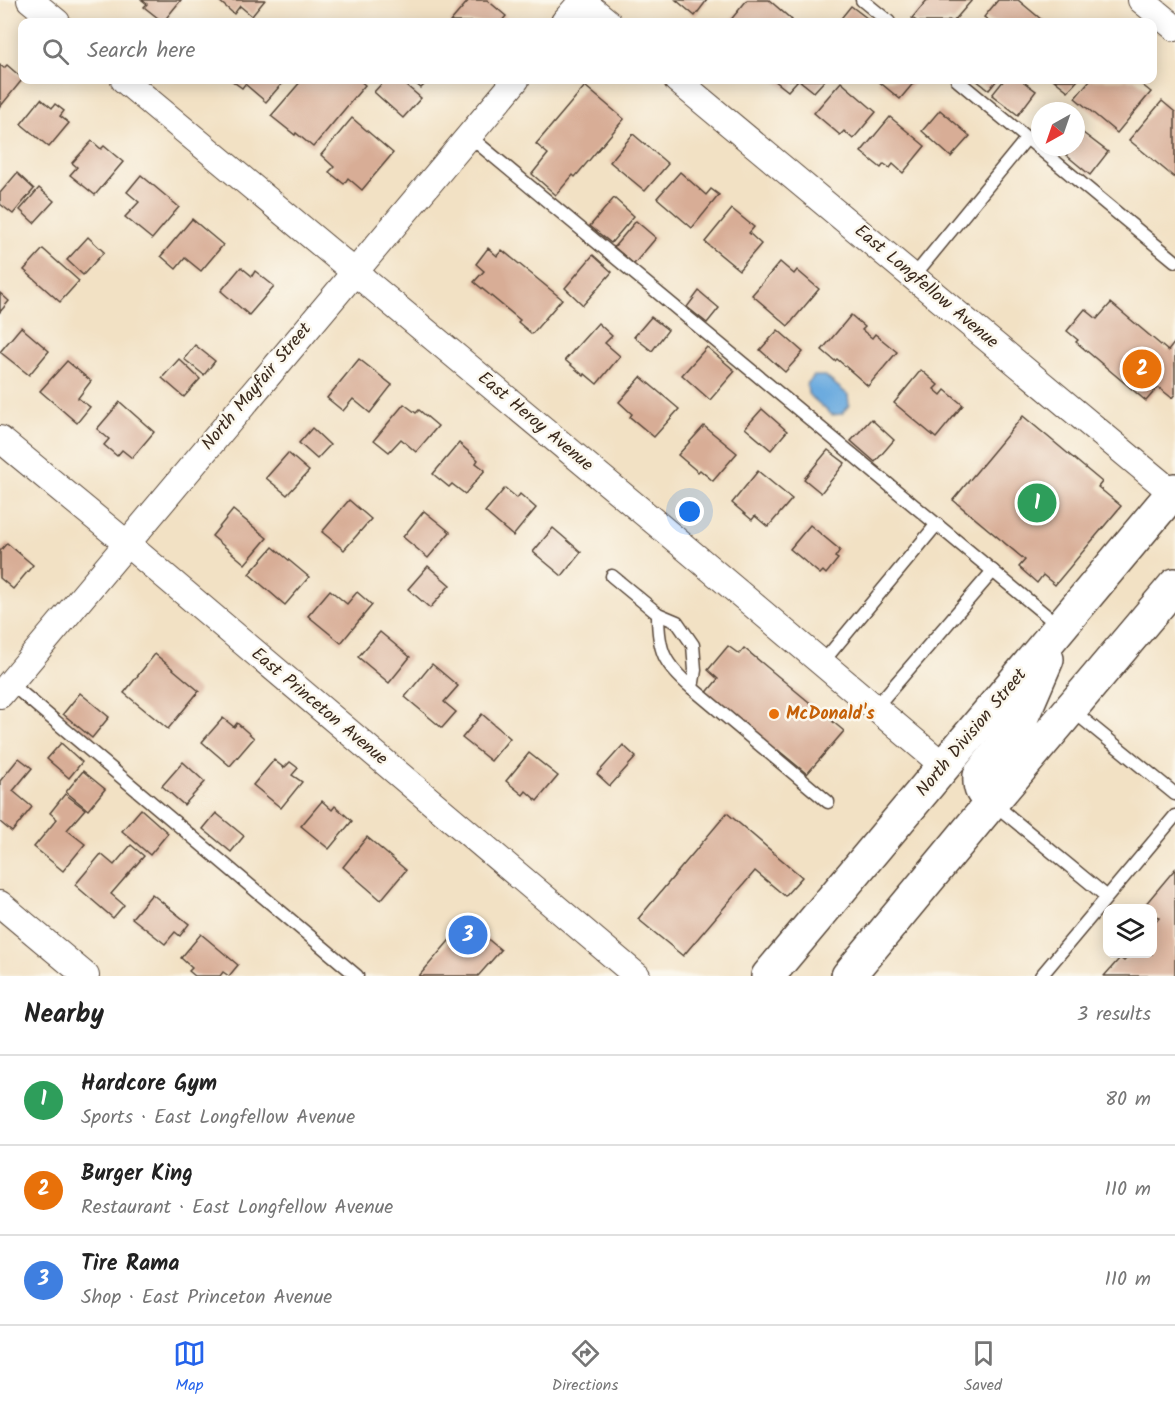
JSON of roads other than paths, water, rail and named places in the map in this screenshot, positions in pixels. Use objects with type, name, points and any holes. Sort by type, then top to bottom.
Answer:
[{"type":"main road","name":"North Division Street","points":[[768,976],[1174,492]]},
{"type":"main road","points":[[848,976],[1175,585]]},
{"type":"main road","points":[[992,802],[983,794],[980,775],[1018,726],[1060,627]]},
{"type":"street","points":[[30,0],[52,18]]},
{"type":"street","points":[[567,18],[582,0],[603,18]]},
{"type":"street","points":[[1141,0],[1175,28]]},
{"type":"street","name":"East Heroy Avenue","points":[[129,84],[944,766]]},
{"type":"street","name":"North Mayfair Street","points":[[5,689],[513,84]]},
{"type":"street","name":"East Longfellow Avenue","points":[[682,84],[1174,492]]},
{"type":"street","name":"East Princeton Avenue","points":[[0,439],[637,976]]},
{"type":"street","points":[[0,904],[86,976]]},
{"type":"lane","points":[[862,0],[884,18]]},
{"type":"lane","points":[[962,84],[1175,261]]},
{"type":"lane","points":[[469,136],[1060,627]]},
{"type":"lane","points":[[913,277],[1027,138]]},
{"type":"lane","points":[[822,663],[937,524]]},
{"type":"lane","points":[[874,708],[993,571]]},
{"type":"lane","points":[[612,576],[658,614],[677,622],[693,645],[695,670],[692,688]]},
{"type":"lane","points":[[658,614],[658,637],[666,660],[679,677],[828,802]]},
{"type":"lane","points":[[5,689],[357,976]]},
{"type":"lane","points":[[1071,709],[1175,794]]},
{"type":"lane","points":[[992,802],[1107,896]]},
{"type":"lane","points":[[1041,976],[1175,816]]},
{"type":"water","points":[[814,376],[825,376],[848,395],[849,405],[842,414],[832,415],[808,394],[807,384]]},
{"type":"place","name":"Burger King","points":[[1142,369]]},
{"type":"place","name":"Hardcore Gym","points":[[1037,503]]},
{"type":"place","name":"McDonald's","points":[[774,714]]},
{"type":"place","name":"Tire Rama","points":[[468,935]]}]
